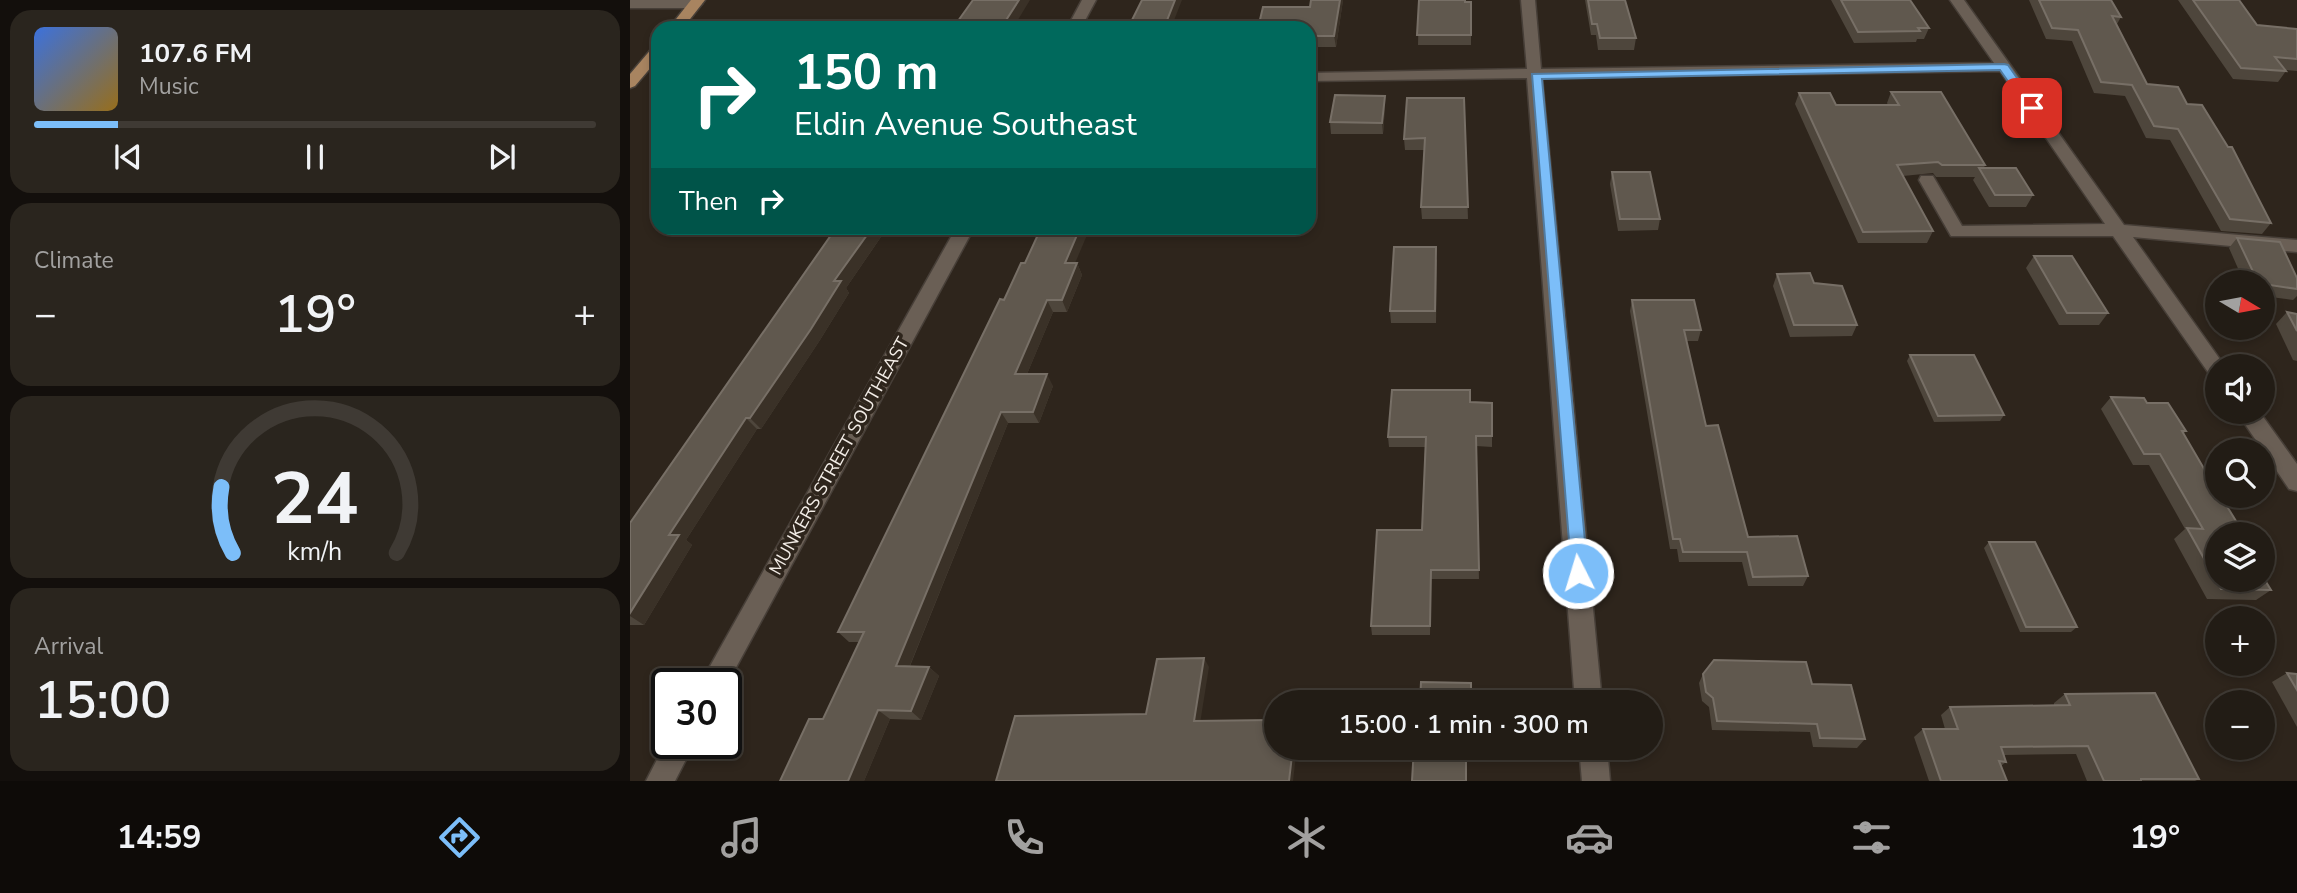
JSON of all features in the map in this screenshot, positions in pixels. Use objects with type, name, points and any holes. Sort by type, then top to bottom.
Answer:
[{"type":"main road","points":[[682,21],[697,2]]},
{"type":"main road","points":[[630,83],[651,58]]},
{"type":"street","points":[[1078,21],[1089,0]]},
{"type":"street","points":[[1528,0],[1589,690]]},
{"type":"street","points":[[1957,0],[2206,354]]},
{"type":"street","points":[[630,4],[697,2]]},
{"type":"street","points":[[1316,78],[2004,67]]},
{"type":"street","points":[[1927,180],[1957,232],[2118,230],[2199,234],[2297,246]]},
{"type":"street","name":"MUNKERS STREET SOUTHEAST","points":[[722,668],[961,235]]},
{"type":"street","points":[[2256,424],[2297,482]]},
{"type":"street","points":[[660,781],[672,759]]},
{"type":"street","points":[[1594,760],[1596,781]]},
{"type":"building","points":[[973,0],[1019,0],[1006,21],[958,21]]},
{"type":"building","points":[[1142,0],[1175,0],[1167,21],[1132,21]]},
{"type":"building","points":[[1311,0],[1340,0],[1334,36],[1316,36],[1316,21],[1260,21],[1263,7],[1310,7]]},
{"type":"building","points":[[1419,0],[1471,2],[1471,35],[1417,35]]},
{"type":"building","points":[[1588,0],[1625,0],[1636,38],[1600,38],[1597,24],[1592,24]]},
{"type":"building","points":[[1841,0],[1910,0],[1929,28],[1918,28],[1920,31],[1858,32]]},
{"type":"building","points":[[2039,0],[2111,0],[2121,17],[2112,16],[2147,84],[2178,87],[2187,104],[2202,105],[2228,147],[2232,147],[2271,223],[2230,219],[2178,129],[2154,126],[2132,85],[2101,82],[2078,30],[2052,28]]},
{"type":"building","points":[[2193,0],[2239,0],[2257,25],[2297,29],[2297,59],[2275,57],[2286,71],[2241,68]]},
{"type":"building","points":[[1891,92],[1941,92],[1985,165],[1942,165],[1938,162],[1897,165],[1933,231],[1863,232],[1799,93],[1830,93],[1836,105],[1899,105]]},
{"type":"building","points":[[1335,95],[1385,96],[1382,123],[1330,122]]},
{"type":"building","points":[[1407,98],[1464,98],[1468,207],[1421,207],[1425,138],[1404,139]]},
{"type":"building","points":[[1979,168],[2016,168],[2033,195],[1995,195]]},
{"type":"building","points":[[1612,172],[1650,172],[1660,219],[1620,219]]},
{"type":"building","points":[[831,235],[867,235],[834,281],[841,281],[811,329],[750,418],[746,418],[669,535],[679,535],[630,613],[630,523]]},
{"type":"building","points":[[1038,235],[1077,235],[1065,263],[1077,263],[1062,300],[1047,300],[1015,374],[1047,374],[1033,412],[1001,412],[896,666],[929,667],[911,711],[878,710],[848,781],[780,781],[809,719],[823,719],[864,632],[838,632],[1000,299],[1004,300],[1021,263],[1025,263]]},
{"type":"building","points":[[2237,238],[2280,242],[2297,278],[2297,289],[2275,286],[2275,270],[2252,270]]},
{"type":"building","points":[[1394,247],[1436,247],[1435,311],[1390,311]]},
{"type":"building","points":[[2034,256],[2072,256],[2108,313],[2067,313]]},
{"type":"building","points":[[1810,273],[1814,283],[1842,286],[1857,325],[1794,325],[1777,274]]},
{"type":"building","points":[[1632,300],[1694,300],[1701,330],[1684,330],[1706,426],[1718,425],[1748,537],[1797,536],[1808,576],[1753,577],[1747,552],[1683,552],[1680,539],[1673,539]]},
{"type":"building","points":[[2287,312],[2297,314],[2297,331]]},
{"type":"building","points":[[1910,355],[1974,355],[2004,415],[1938,416]]},
{"type":"building","points":[[1392,390],[1470,390],[1470,402],[1492,403],[1492,436],[1476,436],[1479,570],[1431,570],[1430,626],[1371,626],[1377,530],[1422,530],[1426,437],[1388,437]]},
{"type":"building","points":[[2111,397],[2144,398],[2147,403],[2168,403],[2186,431],[2182,431],[2205,470],[2205,508],[2228,508],[2237,522],[2205,522],[2205,560],[2187,528],[2203,529],[2160,454],[2144,454]]},
{"type":"building","points":[[1989,542],[2035,542],[2077,627],[2026,627]]},
{"type":"building","points":[[1204,658],[1194,721],[1264,720],[1264,760],[1291,760],[1289,781],[996,781],[1015,716],[1146,714],[1157,659]]},
{"type":"building","points":[[1714,660],[1806,662],[1812,684],[1851,685],[1865,739],[1820,738],[1817,724],[1717,721],[1713,698],[1706,692],[1703,674]]},
{"type":"building","points":[[2287,673],[2297,674],[2297,690]]},
{"type":"building","points":[[1421,682],[1471,683],[1471,690],[1421,690]]},
{"type":"building","points":[[2155,693],[2199,779],[2104,781],[2088,746],[2001,747],[2006,762],[1999,761],[2007,781],[1941,781],[1923,729],[1958,729],[1950,707],[2070,705],[2065,694]]},
{"type":"building","points":[[1413,760],[1466,760],[1466,781],[1412,781]]},
{"type":"route","points":[[1578,573],[1536,76],[2004,67],[2032,108]]}]
